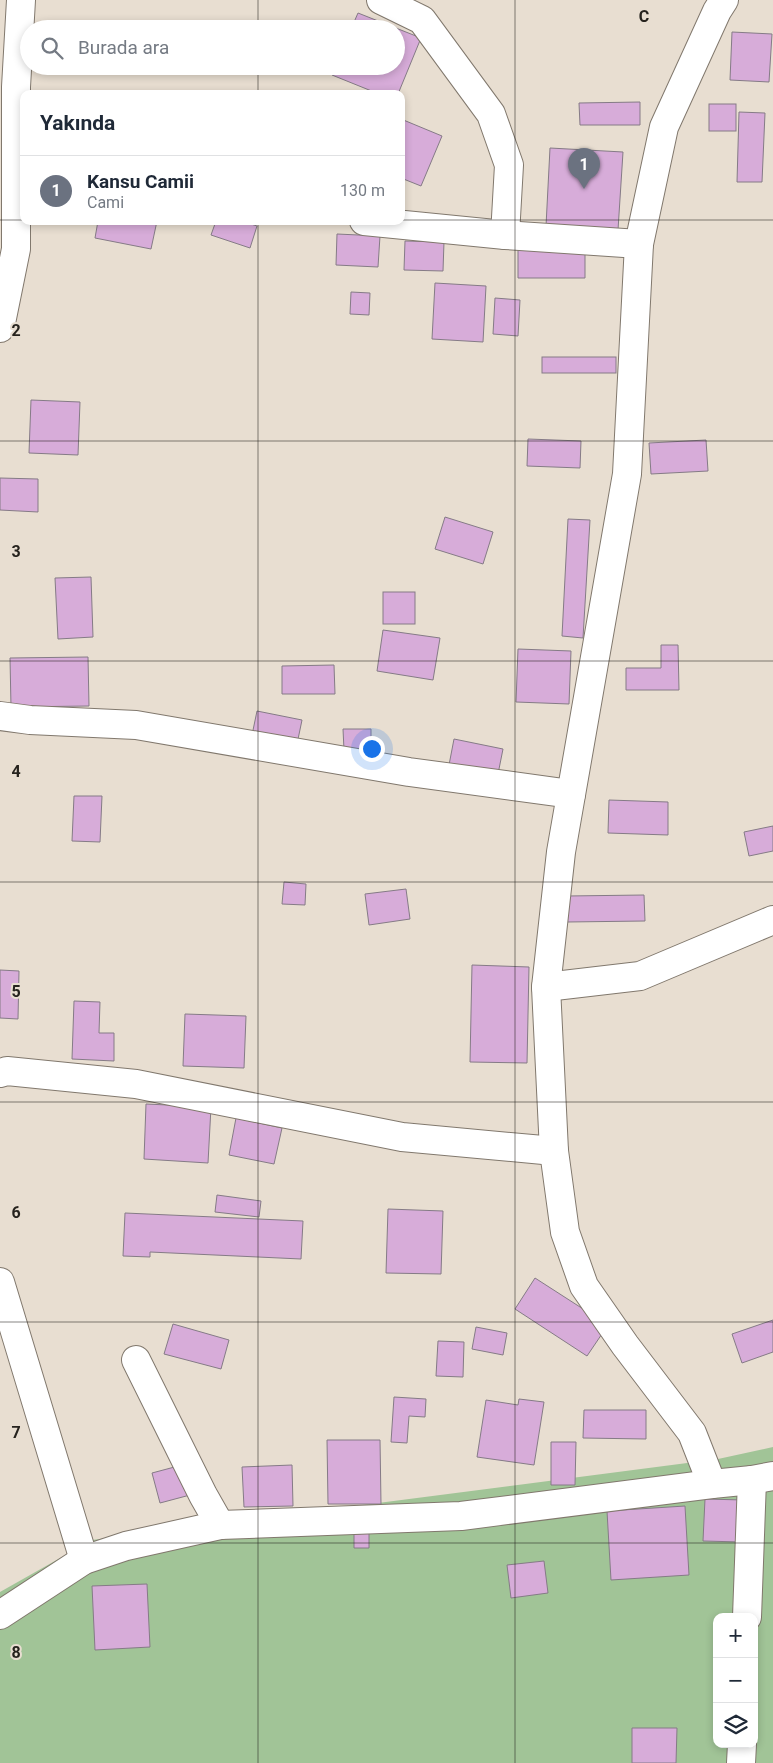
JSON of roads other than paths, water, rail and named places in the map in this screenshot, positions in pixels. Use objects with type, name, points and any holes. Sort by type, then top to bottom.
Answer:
[{"type":"street","points":[[21,0],[21,20]]},
{"type":"street","points":[[381,0],[422,20],[491,114],[509,165],[505,235]]},
{"type":"street","points":[[712,1484],[692,1433],[584,1286],[565,1232],[554,1151],[546,987],[561,852],[627,474],[639,244],[664,127],[717,11],[724,0]]},
{"type":"street","points":[[22,75],[22,90]]},
{"type":"street","points":[[0,328],[16,250],[20,143]]},
{"type":"street","points":[[404,225],[505,235],[639,244]]},
{"type":"street","points":[[0,716],[30,720],[136,725],[409,772],[571,794]]},
{"type":"street","points":[[546,987],[640,976],[773,920]]},
{"type":"street","points":[[0,1073],[7,1071],[136,1084],[402,1137],[554,1151]]},
{"type":"street","points":[[0,1282],[84,1560]]},
{"type":"street","points":[[136,1360],[220,1525]]},
{"type":"street","points":[[0,1615],[84,1560],[126,1546],[220,1525],[461,1516],[763,1478],[747,1613]]},
{"type":"street","points":[[741,1763],[742,1748]]},
{"type":"place","name":"Kansu Camii","points":[[584,189]]}]
